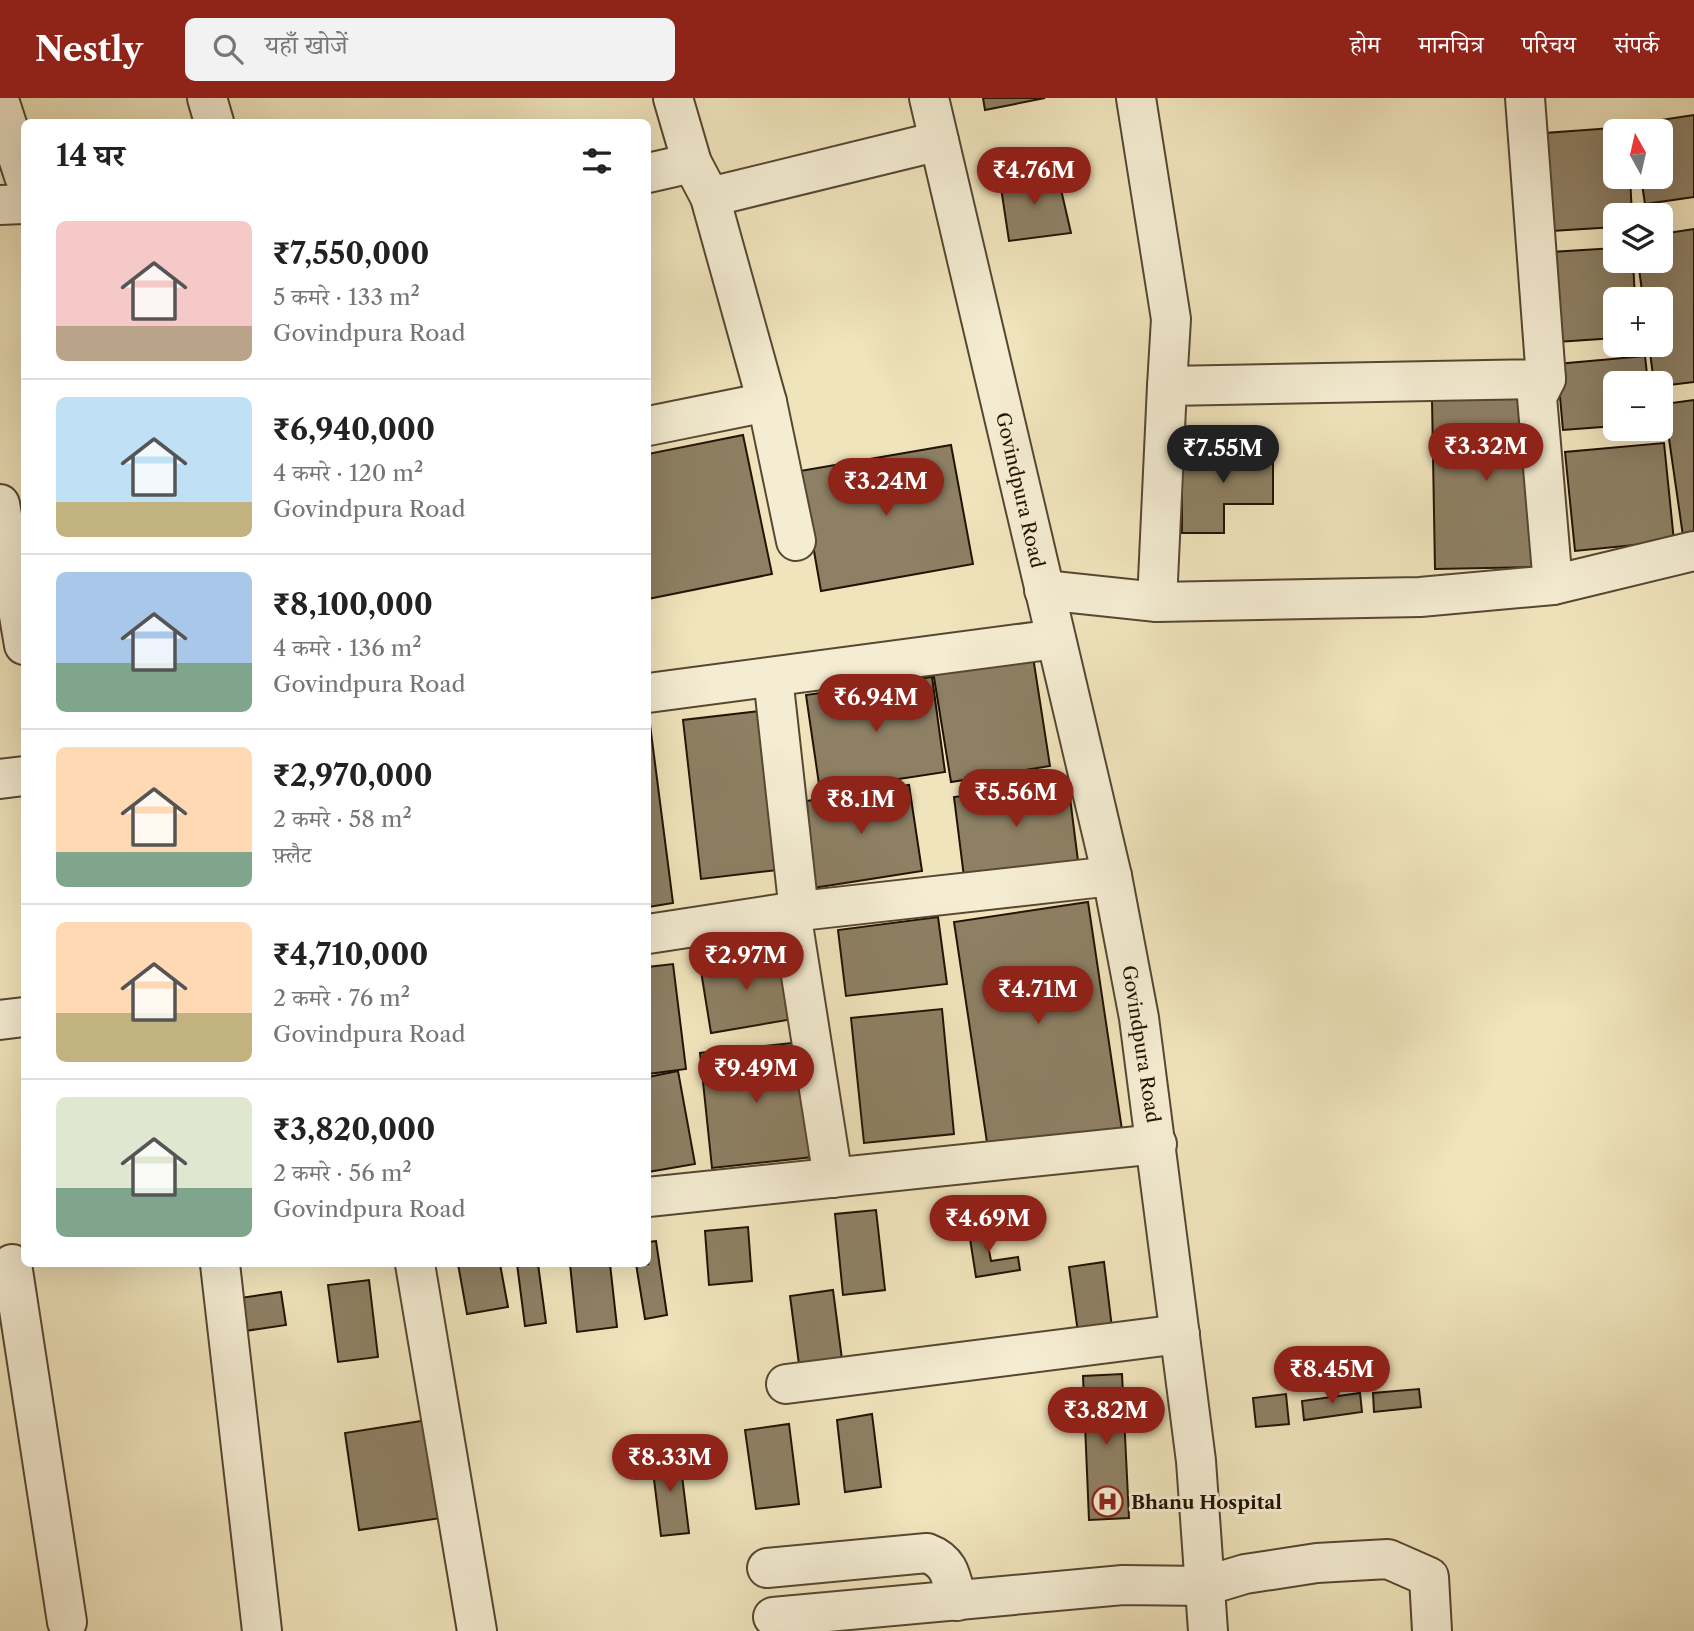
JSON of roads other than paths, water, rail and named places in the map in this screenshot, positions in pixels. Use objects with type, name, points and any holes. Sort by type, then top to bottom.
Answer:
[{"type":"street","points":[[207,98],[213,119]]},
{"type":"street","points":[[673,98],[692,163],[710,197],[767,402],[796,541]]},
{"type":"street","name":"Govindpura Road","points":[[929,98],[1112,876],[1139,1018],[1196,1461],[1208,1631]]},
{"type":"street","points":[[1136,98],[1171,319],[1157,602]]},
{"type":"street","points":[[1525,98],[1546,379],[1537,397],[1553,585]]},
{"type":"street","points":[[0,103],[21,167]]},
{"type":"street","points":[[710,197],[939,141]]},
{"type":"street","points":[[651,172],[692,163]]},
{"type":"street","points":[[0,205],[21,204]]},
{"type":"street","points":[[1167,386],[1546,379]]},
{"type":"street","points":[[651,425],[767,402]]},
{"type":"street","points":[[0,504],[17,552],[21,605]]},
{"type":"street","points":[[1044,590],[1157,602],[1420,597],[1553,585],[1694,551]]},
{"type":"street","points":[[651,693],[1056,639]]},
{"type":"street","points":[[773,677],[795,912],[833,1178]]},
{"type":"street","points":[[0,779],[21,776]]},
{"type":"street","points":[[651,934],[795,912],[1112,876]]},
{"type":"street","points":[[0,1020],[21,1017]]},
{"type":"street","points":[[651,1197],[1157,1144]]},
{"type":"street","points":[[12,1264],[66,1622]]},
{"type":"street","points":[[220,1267],[261,1631]]},
{"type":"street","points":[[416,1267],[477,1631]]},
{"type":"street","points":[[786,1384],[1180,1334]]},
{"type":"street","points":[[767,1568],[927,1553],[941,1558],[949,1567],[957,1601]]},
{"type":"street","points":[[773,1617],[1123,1585],[1205,1586],[1245,1574],[1305,1564],[1388,1559],[1429,1577],[1432,1631]]},
{"type":"place","name":"Bhanu Hospital","points":[[1108,1502]]}]
